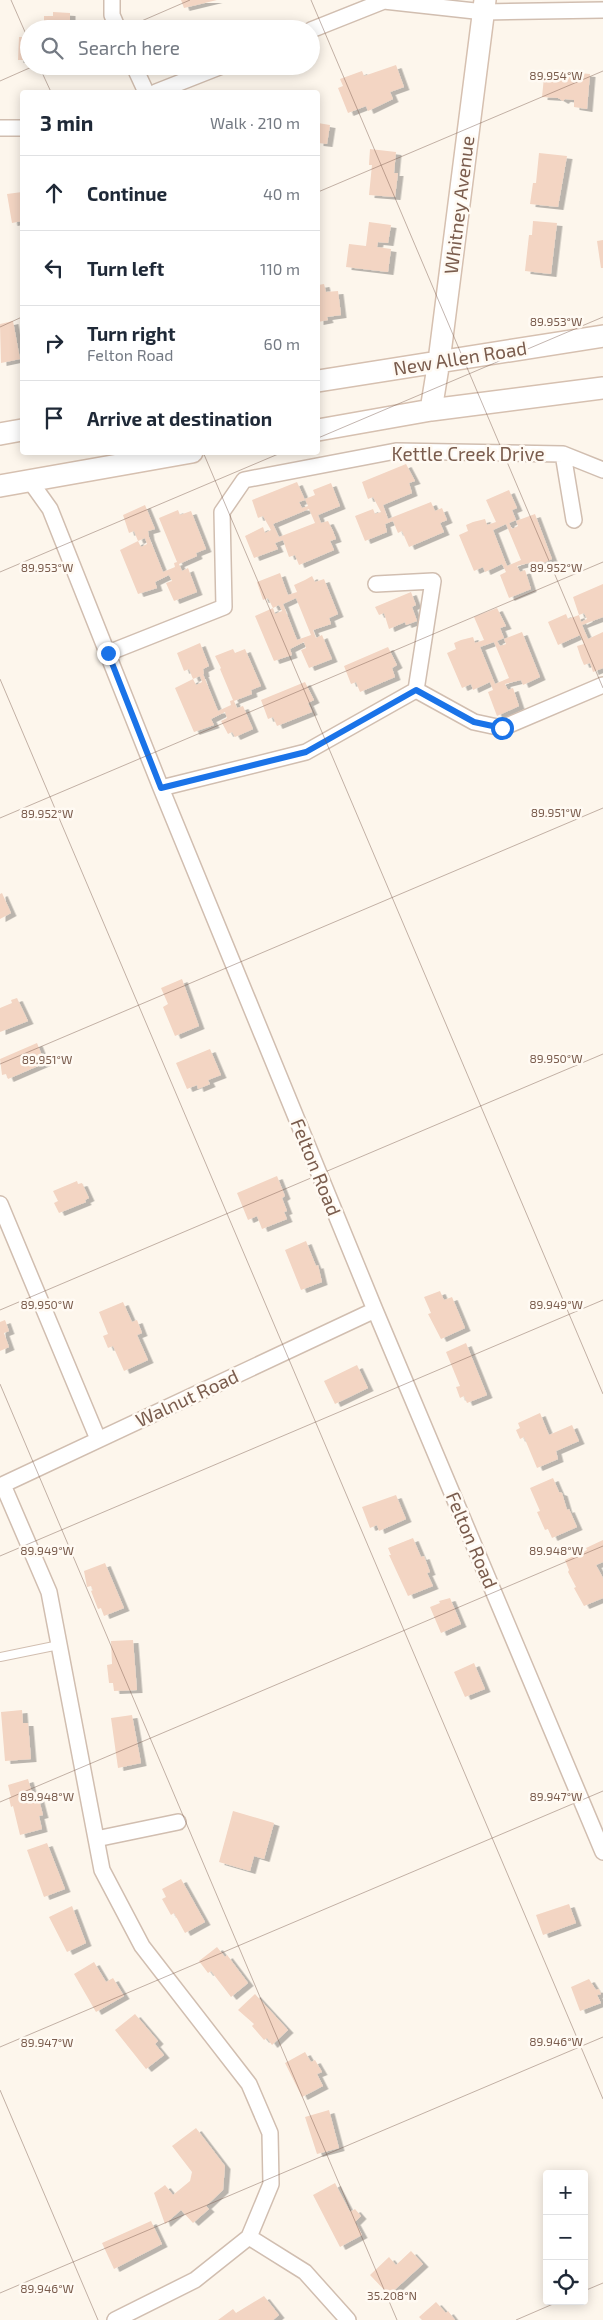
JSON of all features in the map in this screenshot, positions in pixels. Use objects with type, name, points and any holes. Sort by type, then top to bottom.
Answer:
[{"type":"main road","name":"Whitney Avenue","points":[[431,410],[485,6]]},
{"type":"main road","name":"New Allen Road","points":[[320,381],[603,336]]},
{"type":"main road","points":[[320,430],[431,410],[603,388]]},
{"type":"main road","points":[[0,434],[20,430]]},
{"type":"main road","points":[[0,486],[175,455]]},
{"type":"street","points":[[112,0],[112,15],[114,20]]},
{"type":"street","points":[[320,26],[384,1],[603,10]]},
{"type":"street","points":[[138,75],[145,90]]},
{"type":"street","points":[[161,90],[199,75]]},
{"type":"street","points":[[0,128],[20,128]]},
{"type":"street","name":"Kettle Creek Drive","points":[[108,653],[224,607],[222,512],[244,480],[396,451],[563,454],[603,470]]},
{"type":"street","name":"Kettle Creek Drive","points":[[563,454],[574,520]]},
{"type":"street","name":"Felton Road","points":[[30,481],[50,509],[161,788],[375,1310],[603,1852]]},
{"type":"street","points":[[376,584],[433,581],[416,690]]},
{"type":"street","points":[[416,690],[474,722],[502,728],[603,686]]},
{"type":"street","points":[[161,788],[306,752],[416,690]]},
{"type":"street","points":[[0,1204],[98,1439]]},
{"type":"street","name":"Walnut Road","points":[[1,1486],[375,1310]]},
{"type":"street","points":[[1,1486],[49,1592],[102,1870],[142,1946],[249,2084],[270,2133],[271,2184],[249,2237],[195,2280],[115,2320]]},
{"type":"street","points":[[96,1839],[178,1822]]},
{"type":"street","points":[[249,2237],[305,2272],[348,2320]]},
{"type":"lane","points":[[0,1657],[59,1645]]},
{"type":"building","points":[[181,0],[217,0],[184,8]]},
{"type":"building","points":[[53,12],[70,13],[70,20],[44,20],[44,16],[53,16]]},
{"type":"building","points":[[19,37],[20,37],[20,60],[18,60]]},
{"type":"building","points":[[396,65],[404,87],[390,92],[393,99],[368,111],[366,106],[348,113],[338,88],[343,86],[340,79],[362,71],[364,76]]},
{"type":"building","points":[[560,71],[590,74],[587,109],[574,107],[574,100],[565,99],[563,101],[558,98],[542,97],[544,77],[559,78]]},
{"type":"building","points":[[320,123],[330,125],[327,144],[320,143]]},
{"type":"building","points":[[370,149],[396,152],[394,173],[398,173],[395,197],[369,195],[372,165],[369,165]]},
{"type":"building","points":[[539,153],[567,156],[558,207],[530,204],[533,183],[536,183]]},
{"type":"building","points":[[20,192],[20,221],[12,223],[7,194]]},
{"type":"building","points":[[533,221],[557,223],[551,274],[525,271],[529,235],[532,235]]},
{"type":"building","points":[[369,222],[391,225],[388,243],[378,242],[377,247],[391,249],[388,272],[346,267],[349,244],[366,246]]},
{"type":"building","points":[[603,240],[603,268],[601,268],[597,241]]},
{"type":"building","points":[[324,284],[326,292],[338,291],[341,315],[327,317],[328,320],[320,322],[320,285]]},
{"type":"building","points":[[13,321],[20,359],[1,363],[0,324]]},
{"type":"building","points":[[406,464],[415,481],[409,483],[412,493],[383,505],[388,519],[431,502],[435,511],[442,508],[447,520],[440,523],[444,532],[409,547],[402,531],[398,533],[393,521],[385,524],[387,532],[365,541],[355,516],[373,509],[375,514],[381,512],[373,497],[368,499],[362,482]]},
{"type":"building","points":[[297,482],[305,500],[299,502],[302,508],[308,506],[305,499],[315,495],[313,490],[331,483],[340,506],[318,515],[321,523],[328,521],[333,531],[336,539],[330,541],[334,550],[299,565],[295,555],[289,557],[283,540],[275,543],[278,549],[254,558],[245,536],[263,527],[265,533],[271,530],[263,516],[258,518],[252,500]],"holes":[[[309,509],[315,523],[279,537],[273,524]]]},
{"type":"building","points":[[509,490],[517,508],[512,510],[516,520],[509,523],[512,529],[518,526],[516,521],[535,514],[552,559],[535,567],[533,562],[517,566],[520,572],[525,570],[531,589],[509,598],[500,575],[506,572],[502,564],[485,572],[483,567],[474,571],[459,535],[468,531],[466,525],[473,522],[485,519],[487,525],[496,522],[486,500]],"holes":[[[506,524],[521,560],[507,566],[493,530]]]},
{"type":"building","points":[[145,505],[155,529],[148,531],[149,537],[163,572],[175,567],[174,563],[177,562],[159,518],[178,510],[180,515],[191,511],[206,549],[196,553],[197,556],[179,564],[182,571],[188,568],[197,592],[174,601],[166,583],[172,581],[169,575],[155,582],[157,588],[138,594],[120,550],[138,541],[134,531],[129,533],[123,515]],"holes":[[[145,538],[147,544],[141,547],[138,541]]]},
{"type":"building","points":[[280,573],[288,595],[297,592],[294,585],[312,576],[315,582],[324,579],[338,614],[329,618],[331,624],[313,630],[316,638],[322,635],[332,659],[309,668],[301,650],[306,648],[304,642],[290,649],[292,655],[274,661],[255,616],[273,608],[268,598],[263,600],[257,582]],"holes":[[[296,598],[311,635],[297,640],[283,604]],[[279,605],[282,611],[275,614],[273,608]]]},
{"type":"building","points":[[603,584],[603,617],[582,625],[588,639],[603,632],[603,668],[593,672],[590,663],[584,665],[581,658],[577,646],[584,644],[580,635],[558,645],[548,622],[566,614],[568,619],[579,615],[573,597]],"holes":[[[584,613],[587,619],[581,622],[579,615]]]},
{"type":"building","points":[[411,592],[416,605],[412,607],[417,621],[406,625],[405,622],[389,629],[384,613],[379,615],[375,607]]},
{"type":"building","points":[[497,608],[506,626],[500,628],[504,638],[497,641],[500,646],[506,644],[504,639],[522,632],[540,677],[523,685],[521,680],[505,684],[508,690],[513,688],[519,706],[497,716],[488,692],[493,690],[490,682],[473,690],[471,684],[462,688],[447,653],[456,649],[454,643],[461,640],[473,637],[475,643],[484,640],[474,617]],"holes":[[[494,642],[509,678],[495,684],[480,647]]]},
{"type":"building","points":[[200,643],[209,666],[203,669],[203,674],[218,711],[231,705],[230,701],[233,700],[215,656],[233,649],[235,653],[245,649],[261,686],[251,690],[252,694],[234,701],[237,708],[243,706],[253,729],[235,737],[232,732],[228,734],[221,721],[227,718],[225,712],[211,719],[214,725],[194,732],[175,688],[193,679],[189,669],[184,671],[177,653]],"holes":[[[200,676],[202,682],[196,685],[193,679]]]},
{"type":"building","points":[[388,647],[397,665],[392,668],[395,677],[360,692],[356,682],[351,684],[344,666]]},
{"type":"building","points":[[305,682],[314,700],[308,703],[312,712],[277,726],[273,717],[268,719],[261,700]]},
{"type":"building","points":[[2,893],[11,913],[0,919],[0,894]]},
{"type":"building","points":[[182,979],[199,1026],[175,1036],[163,1007],[168,1004],[161,988]]},
{"type":"building","points":[[17,998],[28,1021],[0,1032],[0,1008],[12,1003],[11,1000]]},
{"type":"building","points":[[37,1043],[45,1063],[8,1079],[6,1074],[2,1075],[0,1059]]},
{"type":"building","points":[[210,1049],[221,1075],[208,1080],[210,1084],[198,1089],[197,1085],[187,1089],[176,1063]]},
{"type":"building","points":[[277,1176],[285,1196],[282,1198],[287,1211],[284,1212],[287,1219],[262,1229],[257,1216],[248,1220],[237,1193]]},
{"type":"building","points":[[77,1181],[78,1184],[82,1183],[89,1198],[85,1200],[86,1202],[59,1213],[54,1203],[58,1201],[53,1191]]},
{"type":"building","points":[[306,1241],[316,1266],[318,1265],[322,1282],[301,1290],[285,1250]]},
{"type":"building","points":[[440,1291],[444,1300],[452,1297],[465,1328],[441,1339],[428,1314],[431,1313],[424,1297]]},
{"type":"building","points":[[123,1302],[132,1322],[137,1320],[142,1333],[137,1335],[148,1360],[124,1371],[113,1346],[108,1348],[103,1336],[108,1334],[99,1312]]},
{"type":"building","points":[[5,1320],[9,1331],[4,1333],[9,1347],[0,1351],[0,1322]]},
{"type":"building","points":[[466,1343],[487,1395],[467,1403],[464,1396],[460,1398],[456,1387],[460,1386],[446,1352]]},
{"type":"building","points":[[357,1365],[368,1388],[335,1404],[324,1381]]},
{"type":"building","points":[[540,1413],[549,1435],[572,1425],[579,1441],[556,1451],[558,1459],[537,1468],[524,1437],[520,1439],[516,1430],[520,1428],[518,1423]]},
{"type":"building","points":[[553,1478],[559,1492],[562,1493],[567,1510],[569,1509],[577,1527],[552,1538],[548,1529],[545,1530],[537,1512],[540,1511],[530,1488]]},
{"type":"building","points":[[396,1495],[406,1519],[379,1531],[377,1525],[370,1528],[362,1507]]},
{"type":"building","points":[[413,1538],[421,1557],[424,1556],[430,1572],[427,1573],[433,1586],[408,1596],[389,1555],[391,1555],[388,1548]]},
{"type":"building","points":[[603,1540],[603,1562],[596,1565],[603,1578],[603,1598],[584,1606],[574,1588],[576,1587],[568,1572],[565,1560]]},
{"type":"building","points":[[105,1563],[124,1608],[104,1616],[101,1608],[98,1609],[91,1586],[87,1587],[84,1571]]},
{"type":"building","points":[[450,1598],[461,1624],[441,1633],[430,1607],[440,1603],[439,1601]]},
{"type":"building","points":[[133,1640],[137,1690],[114,1691],[113,1683],[109,1683],[107,1665],[112,1664],[111,1641]]},
{"type":"building","points":[[474,1663],[485,1689],[465,1697],[454,1672]]},
{"type":"building","points":[[22,1710],[23,1723],[28,1723],[31,1759],[5,1761],[1,1712]]},
{"type":"building","points":[[132,1715],[141,1763],[118,1768],[111,1718]]},
{"type":"building","points":[[28,1779],[32,1793],[37,1792],[43,1815],[39,1816],[42,1829],[20,1835],[13,1806],[11,1807],[8,1785]]},
{"type":"building","points":[[233,1811],[274,1823],[264,1859],[254,1856],[250,1871],[219,1862]]},
{"type":"building","points":[[47,1843],[65,1889],[44,1897],[27,1850]]},
{"type":"building","points":[[181,1879],[205,1922],[185,1933],[174,1913],[171,1915],[162,1899],[166,1897],[162,1889]]},
{"type":"building","points":[[569,1904],[576,1923],[543,1935],[536,1915]]},
{"type":"building","points":[[72,1906],[86,1943],[67,1952],[49,1917]]},
{"type":"building","points":[[217,1947],[225,1957],[227,1955],[248,1983],[231,1997],[211,1971],[208,1973],[199,1961]]},
{"type":"building","points":[[94,1962],[106,1982],[113,1978],[124,1996],[96,2012],[74,1974]]},
{"type":"building","points":[[589,1979],[596,1990],[599,1989],[601,1994],[597,1995],[601,2003],[580,2011],[571,1987]]},
{"type":"building","points":[[255,1994],[288,2030],[272,2045],[267,2038],[264,2040],[252,2026],[254,2024],[238,2010]]},
{"type":"building","points":[[135,2014],[158,2041],[155,2044],[164,2055],[146,2069],[115,2030]]},
{"type":"building","points":[[305,2052],[311,2062],[315,2060],[322,2072],[317,2074],[323,2086],[302,2097],[285,2063]]},
{"type":"building","points":[[329,2110],[339,2148],[317,2154],[305,2117]]},
{"type":"building","points":[[196,2128],[225,2166],[223,2190],[206,2206],[209,2209],[193,2223],[181,2210],[165,2224],[154,2193],[165,2185],[173,2195],[190,2181],[192,2172],[172,2146]]},
{"type":"building","points":[[335,2183],[350,2212],[355,2209],[361,2216],[355,2222],[362,2235],[340,2247],[313,2195]]},
{"type":"building","points":[[151,2221],[162,2244],[114,2269],[102,2243]]},
{"type":"building","points":[[411,2251],[423,2264],[389,2295],[370,2275],[389,2257],[396,2265]]},
{"type":"building","points":[[264,2296],[279,2315],[273,2320],[218,2320],[233,2309],[236,2313]]},
{"type":"building","points":[[436,2302],[446,2313],[448,2311],[455,2320],[422,2320],[419,2317]]},
{"type":"route","points":[[108,653],[161,788],[306,752],[416,690],[474,722],[502,728]]}]
